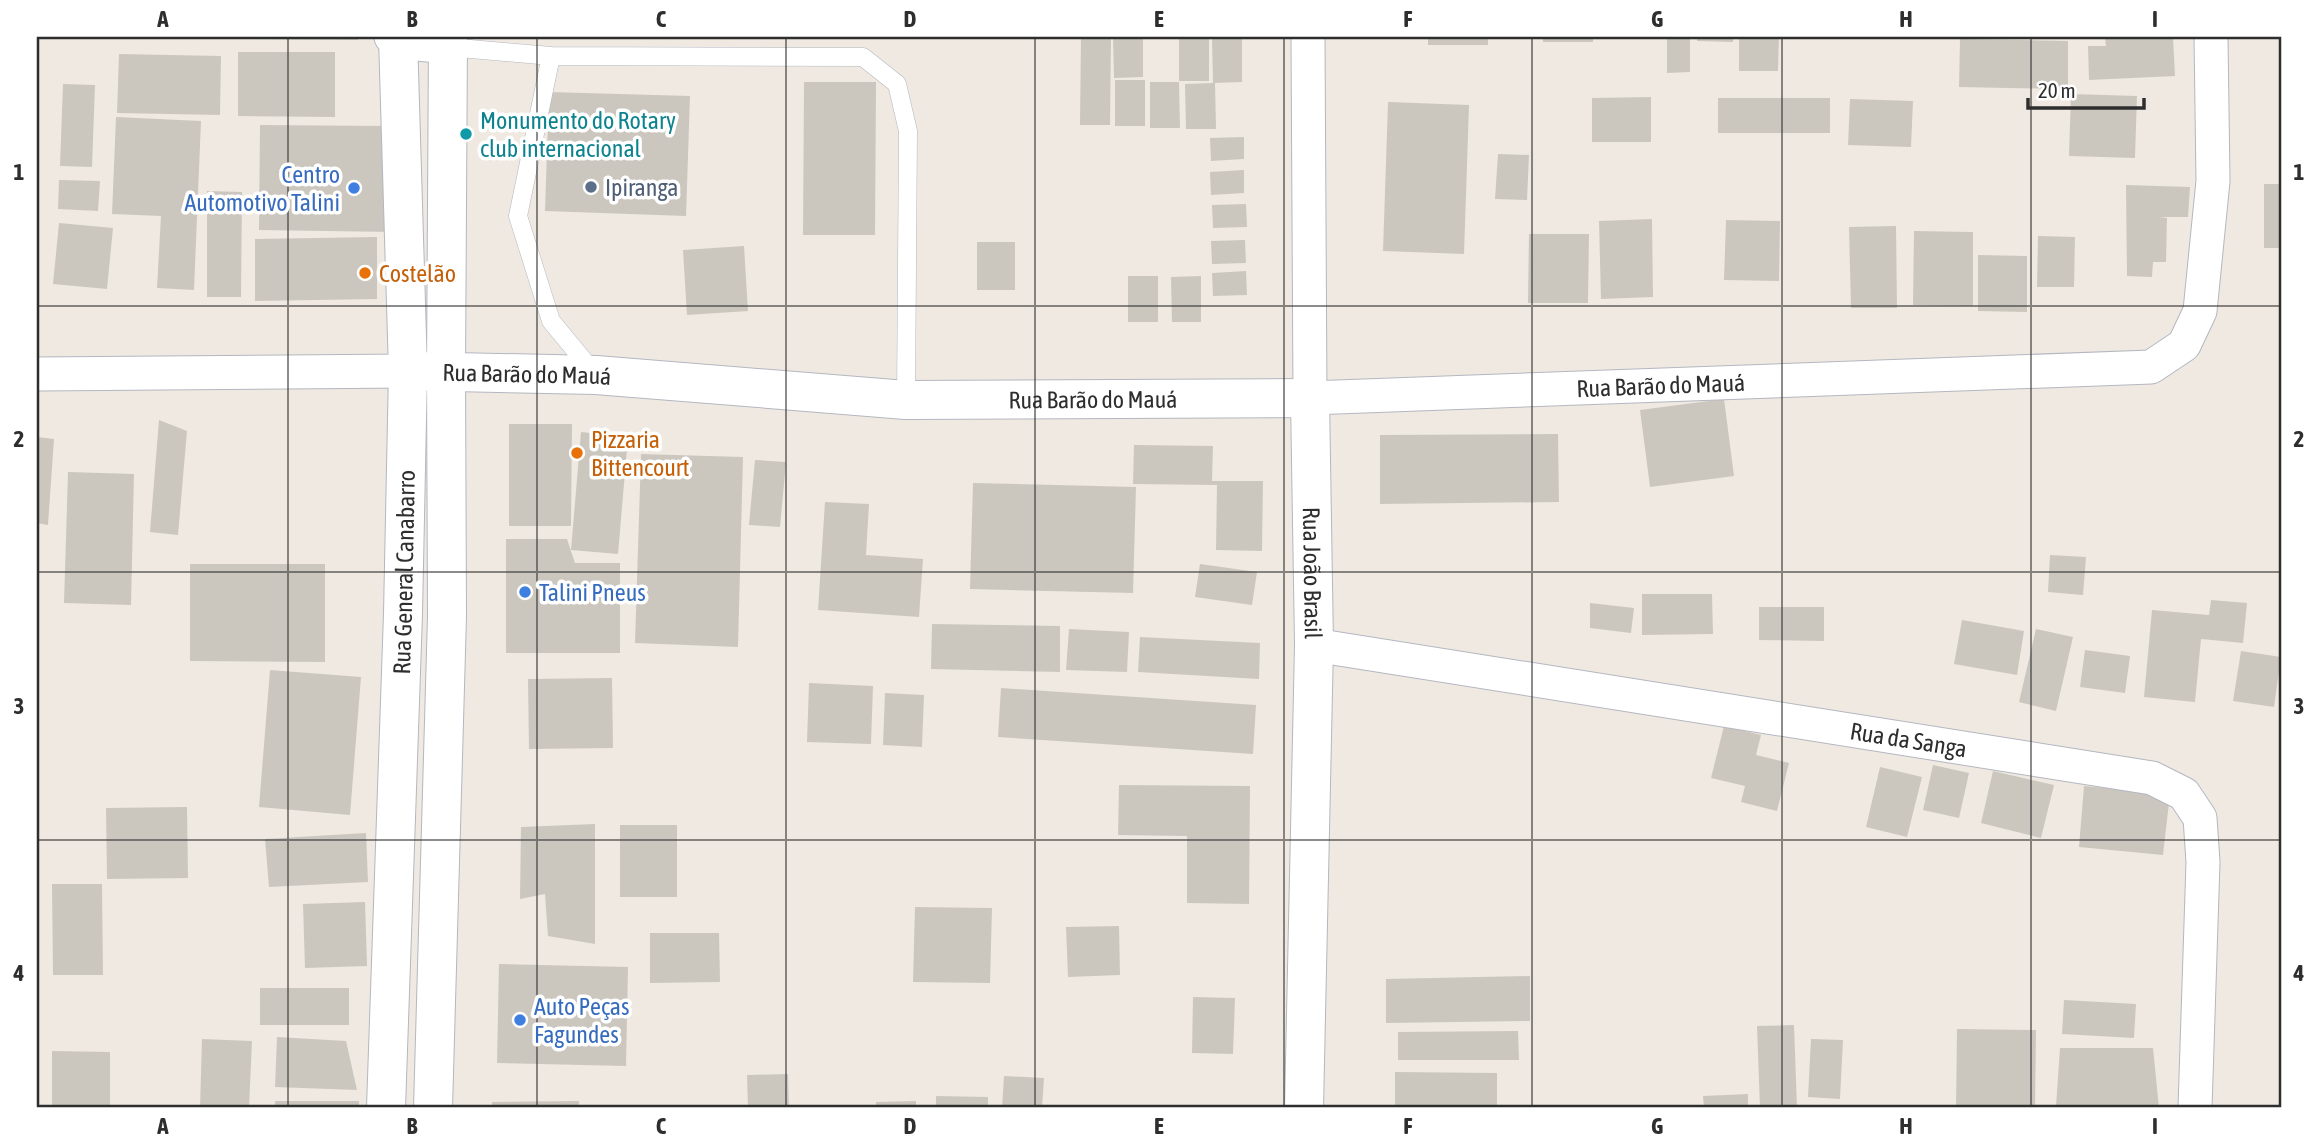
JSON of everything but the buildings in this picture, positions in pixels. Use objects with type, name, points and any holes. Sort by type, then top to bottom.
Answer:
[{"type":"main road","name":"Rua General Canabarro","points":[[386,1108],[403,614],[408,372],[396,38]]},
{"type":"main road","name":"Rua General Canabarro","points":[[433,1108],[447,616],[448,42]]},
{"type":"main road","name":"Rua Barão do Mauá","points":[[408,372],[596,375],[906,400],[1310,398]]},
{"type":"main road","name":"Rua João Brasil","points":[[1304,1108],[1314,645],[1310,398]]},
{"type":"main road","points":[[403,614],[447,616]]},
{"type":"main road","points":[[392,915],[439,915]]},
{"type":"street","name":"Rua João Brasil","points":[[1308,37],[1310,398]]},
{"type":"street","name":"Rua Barão do Mauá","points":[[1310,398],[2151,367],[2184,345],[2200,312],[2213,181],[2211,37]]},
{"type":"street","points":[[396,38],[448,42]]},
{"type":"street","name":"Rua Barão do Mauá","points":[[37,374],[408,372]]},
{"type":"street","name":"Rua da Sanga","points":[[1314,645],[2152,778],[2184,794],[2200,818],[2203,862],[2195,1108]]},
{"type":"lane","points":[[448,42],[551,56],[863,57],[897,84],[908,131],[906,400]]},
{"type":"lane","points":[[551,56],[518,216],[551,321],[596,375]]},
{"type":"place","name":"Monumento do Rotary club internacional","points":[[466,134]]},
{"type":"place","name":"Ipiranga","points":[[591,187]]},
{"type":"place","name":"Centro Automotivo Talini","points":[[354,188]]},
{"type":"place","name":"Costelão","points":[[365,273]]},
{"type":"place","name":"Pizzaria Bittencourt","points":[[577,453]]},
{"type":"place","name":"Talini Pneus","points":[[525,592]]},
{"type":"place","name":"Auto Peças Fagundes","points":[[520,1020]]}]
